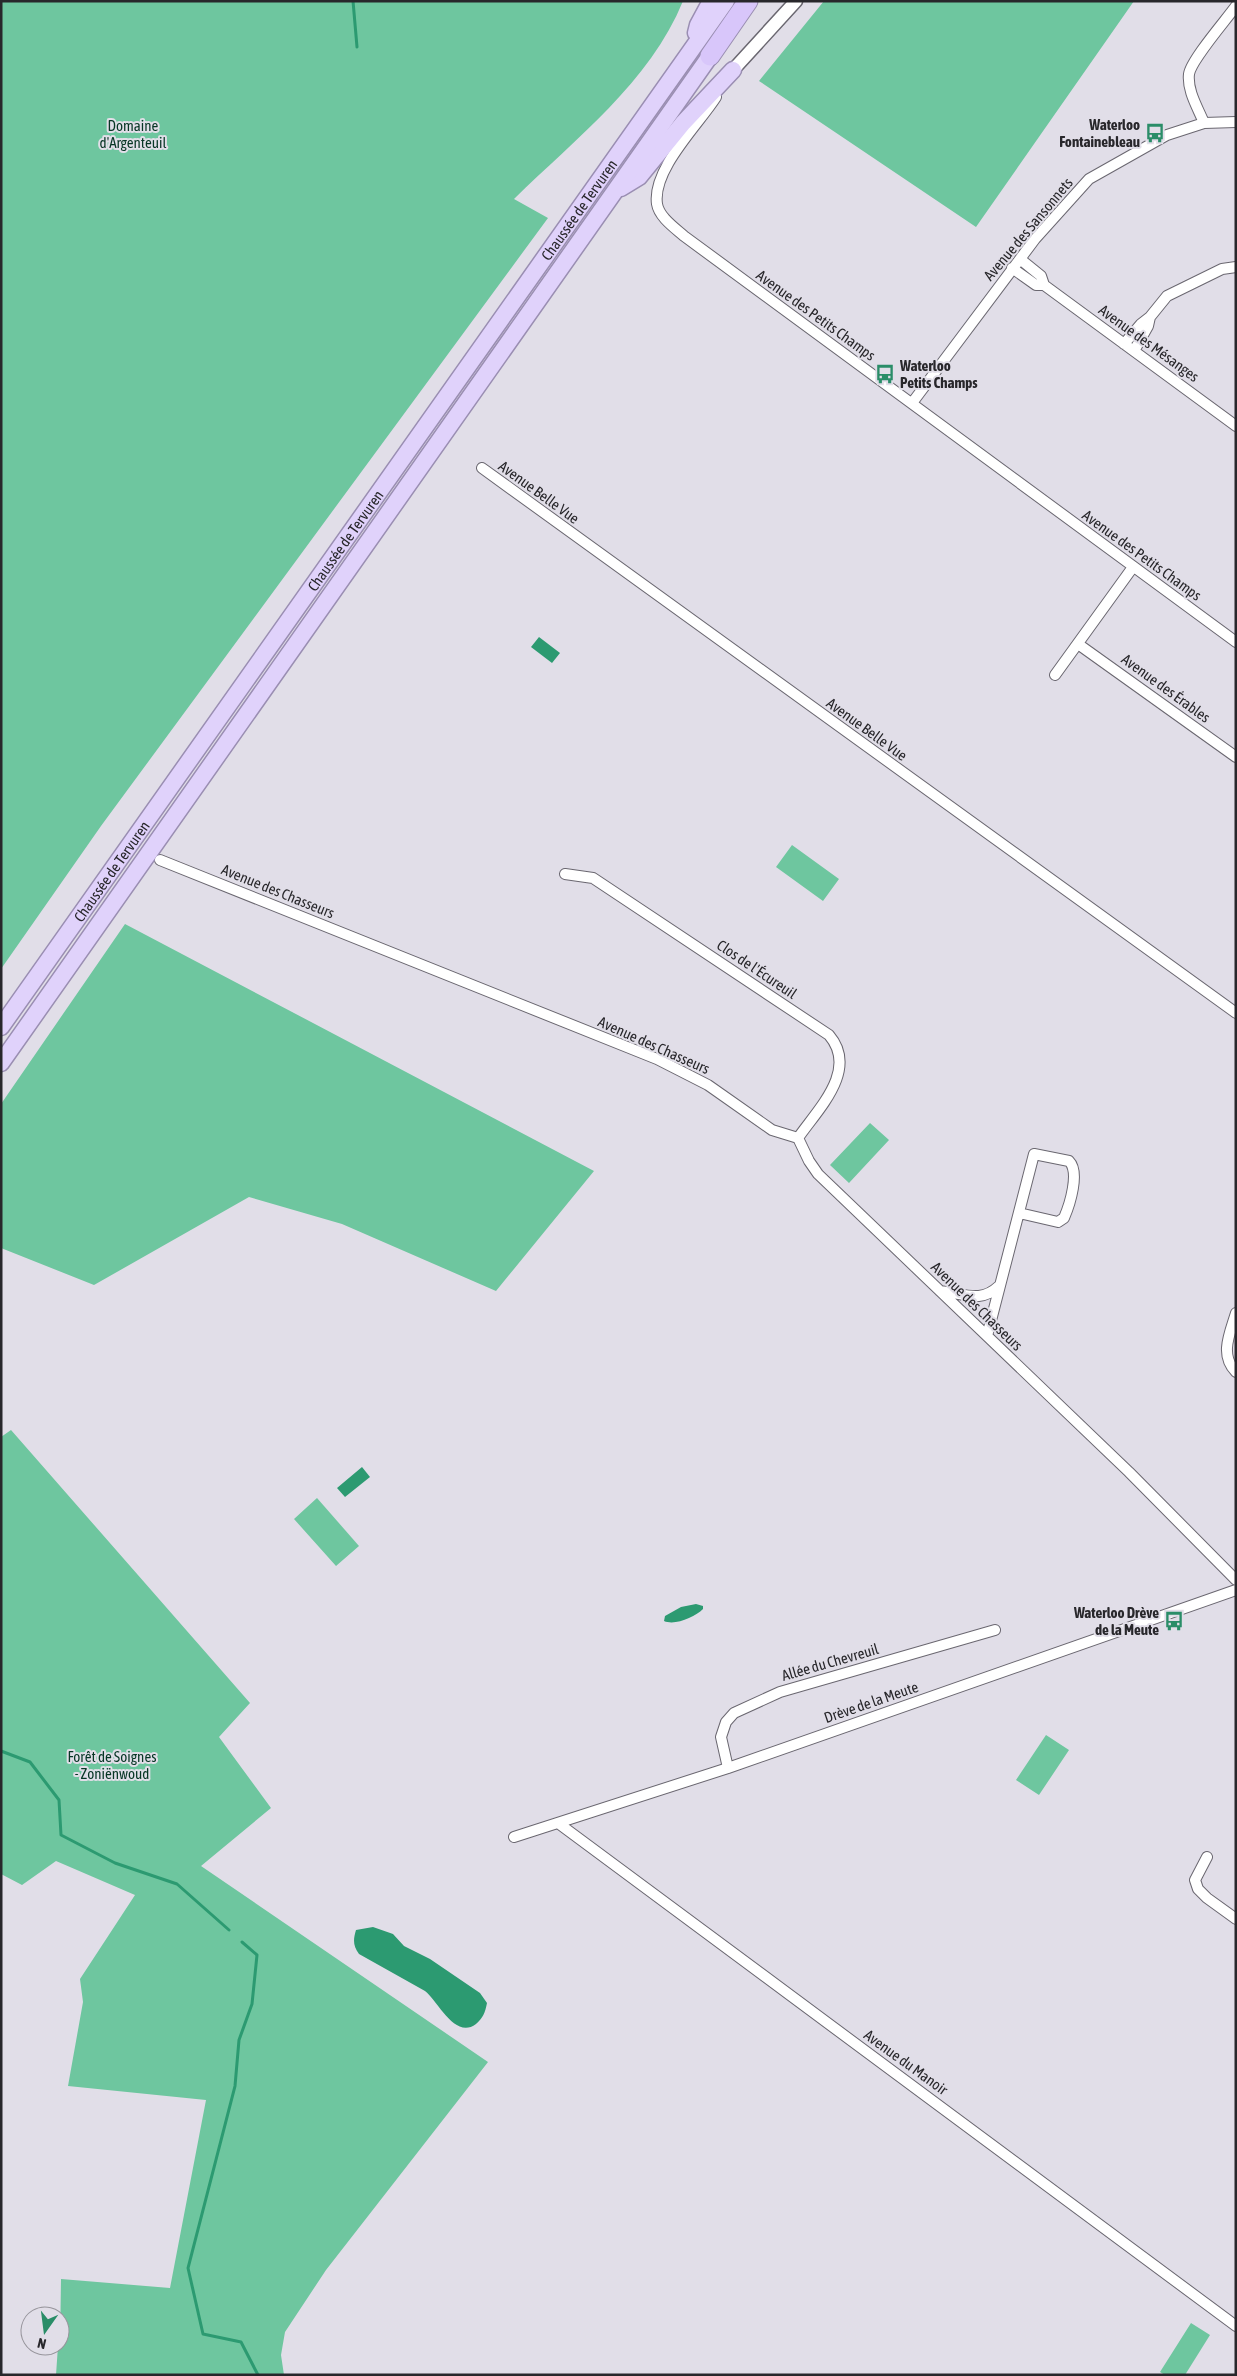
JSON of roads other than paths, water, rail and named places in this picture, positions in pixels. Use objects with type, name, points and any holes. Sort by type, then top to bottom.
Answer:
[{"type":"highway","points":[[691,54],[698,24],[711,1]]},
{"type":"highway","name":"Chaussée de Tervuren","points":[[1,1027],[691,54],[726,1]]},
{"type":"highway","points":[[710,56],[748,1]]},
{"type":"highway","name":"Chaussée de Tervuren","points":[[1,1064],[710,56]]},
{"type":"highway","points":[[615,191],[639,177],[682,123],[733,70]]},
{"type":"street","points":[[733,70],[796,1]]},
{"type":"street","points":[[1204,123],[1191,93],[1189,74],[1195,60],[1236,6]]},
{"type":"street","name":"Avenue des Petits Champs","points":[[733,70],[662,175],[657,205],[662,215],[684,236],[1236,642]]},
{"type":"street","name":"Avenue des Sansonnets","points":[[912,403],[1012,268],[1064,205],[1089,179],[1167,135],[1204,123],[1236,122]]},
{"type":"street","name":"Avenue des Mésanges","points":[[1020,258],[1041,276],[1044,285],[1236,426]]},
{"type":"street","points":[[1124,344],[1167,296],[1222,268],[1236,267]]},
{"type":"street","name":"Avenue des Mésanges","points":[[1012,268],[1036,285],[1044,285]]},
{"type":"street","points":[[1134,351],[1148,326],[1150,317]]},
{"type":"street","name":"Avenue Belle Vue","points":[[482,468],[1236,1013]]},
{"type":"street","points":[[1055,675],[1133,567]]},
{"type":"street","name":"Avenue des Érables","points":[[1078,644],[1236,757]]},
{"type":"street","name":"Avenue des Chasseurs","points":[[160,860],[656,1059],[708,1085],[772,1130],[798,1138],[809,1161],[818,1174],[1129,1472],[1236,1580]]},
{"type":"street","name":"Clos de l'Écureuil","points":[[564,874],[593,878],[837,1044],[840,1070],[836,1083],[798,1138]]},
{"type":"street","points":[[988,1336],[1034,1154],[1069,1161],[1072,1164],[1076,1173],[1064,1218],[1058,1222],[1019,1214]]},
{"type":"street","points":[[940,1291],[979,1297],[990,1294],[1000,1285]]},
{"type":"street","points":[[1236,1313],[1226,1353],[1227,1360],[1236,1372]]},
{"type":"street","name":"Drève de la Meute","points":[[514,1837],[728,1768],[1236,1590]]},
{"type":"street","name":"Allée du Chevreuil","points":[[728,1768],[721,1737],[726,1722],[734,1713],[780,1692],[995,1630]]},
{"type":"street","name":"Avenue du Manoir","points":[[558,1823],[1236,2326]]},
{"type":"street","points":[[1207,1857],[1195,1880],[1198,1889],[1236,1919]]},
{"type":"waterway","points":[[353,1],[357,47]]},
{"type":"waterway","points":[[1,1751],[30,1762],[59,1800],[61,1835],[115,1863],[177,1884],[229,1930]]},
{"type":"waterway","points":[[242,1942],[257,1955],[252,2004],[239,2040],[235,2086],[188,2268],[203,2334],[241,2342],[258,2375]]},
{"type":"place","name":"Waterloo Fontainebleau","points":[[1155,133]]},
{"type":"place","name":"Waterloo Petits Champs","points":[[885,374]]},
{"type":"place","name":"Waterloo Drève de la Meute","points":[[1174,1621]]},
{"type":"park label","name":"Domaine d'Argenteuil","points":[[133,134]]},
{"type":"park label","name":"Forêt de Soignes - Zoniënwoud","points":[[112,1764]]}]
